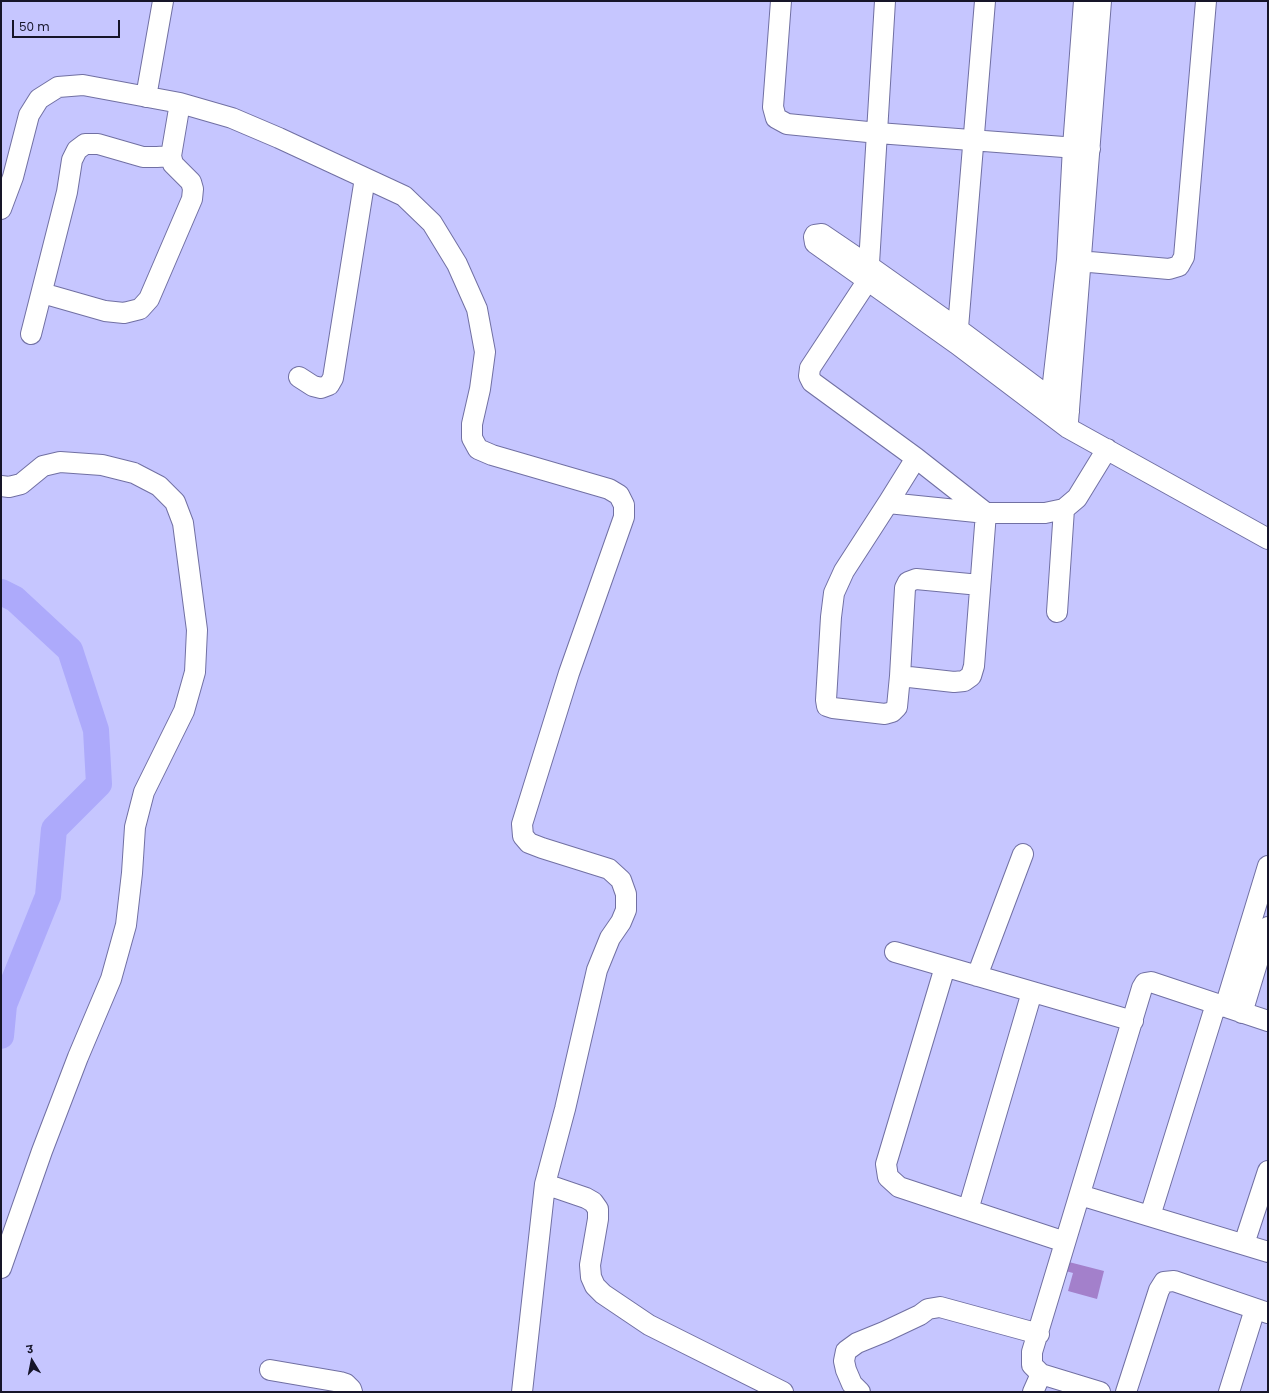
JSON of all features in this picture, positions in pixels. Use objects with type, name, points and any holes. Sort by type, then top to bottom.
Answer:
[{"type":"street","points":[[146,97],[163,1]]},
{"type":"street","points":[[781,1],[773,107],[776,118],[788,124],[878,133],[1081,148]]},
{"type":"street","points":[[886,1],[868,273],[810,368],[809,376],[812,382],[916,458],[986,513]]},
{"type":"street","points":[[957,337],[985,1]]},
{"type":"street","points":[[1068,420],[1074,261],[1081,148],[1084,1]]},
{"type":"street","points":[[1081,148],[1101,1]]},
{"type":"street","points":[[1074,261],[1169,269],[1179,266],[1184,257],[1206,1]]},
{"type":"street","points":[[1,209],[13,176],[29,115],[39,99],[58,87],[83,85],[180,104],[232,118],[280,138],[404,196],[432,223],[457,264],[477,309],[485,352],[480,389],[472,424],[472,438],[478,448],[492,455],[609,490],[619,495],[624,505],[624,517],[569,673],[522,824],[523,836],[529,843],[609,869],[621,880],[626,894],[626,910],[621,922],[610,938],[597,970],[565,1109],[545,1184],[522,1392]]},
{"type":"street","points":[[42,293],[105,311],[124,313],[140,309],[149,299],[192,199],[193,189],[191,182],[173,164],[171,156],[180,104]]},
{"type":"street","points":[[31,334],[67,192],[72,160],[77,150],[85,144],[98,144],[143,157],[171,156]]},
{"type":"street","points":[[299,377],[313,386],[321,388],[329,385],[333,378],[365,178]]},
{"type":"street","points":[[1050,406],[1074,261]]},
{"type":"street","points":[[868,273],[957,337],[1107,449],[1268,539]]},
{"type":"street","points":[[888,502],[986,513],[1045,513],[1064,509],[1077,498],[1107,449]]},
{"type":"street","points":[[916,458],[844,571],[834,593],[826,692],[827,706],[884,714],[892,712],[897,707],[905,588],[908,582],[916,579],[980,585]]},
{"type":"street","points":[[1,486],[9,487],[21,484],[43,466],[60,462],[102,465],[134,473],[159,486],[175,502],[183,523],[197,630],[195,672],[184,711],[144,792],[135,826],[132,873],[126,925],[111,979],[78,1057],[42,1151],[1,1268]]},
{"type":"street","points":[[1057,612],[1064,509]]},
{"type":"street","points":[[900,676],[954,682],[964,681],[971,676],[974,666],[986,513]]},
{"type":"street","points":[[977,976],[1023,854]]},
{"type":"street","points":[[1150,1216],[1228,1008],[1268,866]]},
{"type":"street","points":[[1228,1008],[1263,963],[1268,927]]},
{"type":"street","points":[[895,952],[1132,1022]]},
{"type":"street","points":[[945,967],[886,1164],[888,1177],[899,1187],[1066,1242]]},
{"type":"street","points":[[1100,1392],[1041,1374],[1032,1365],[1032,1352],[1039,1334],[1142,988],[1145,983],[1151,982],[1268,1021]]},
{"type":"street","points":[[968,1210],[1032,992]]},
{"type":"street","points":[[1244,1244],[1268,1171]]},
{"type":"street","points":[[545,1184],[586,1198],[593,1202],[598,1209],[598,1219],[590,1265],[591,1277],[595,1286],[603,1294],[649,1325],[783,1392]]},
{"type":"street","points":[[1080,1195],[1268,1252]]},
{"type":"street","points":[[1126,1392],[1158,1290],[1164,1282],[1174,1281],[1261,1311],[1230,1392]]},
{"type":"street","points":[[860,1392],[852,1384],[846,1370],[844,1361],[846,1351],[857,1344],[920,1315],[928,1309],[940,1307],[1039,1334]]},
{"type":"street","points":[[270,1370],[340,1382],[346,1384],[352,1392]]},
{"type":"street","points":[[1034,1392],[1041,1374]]},
{"type":"building","points":[[1065,1261],[1104,1271],[1097,1299],[1068,1291],[1073,1273],[1062,1270]]},
{"type":"waterway","points":[[1,592],[15,599],[70,650],[96,730],[99,784],[54,829],[48,896],[4,1005],[1,1036]]}]
